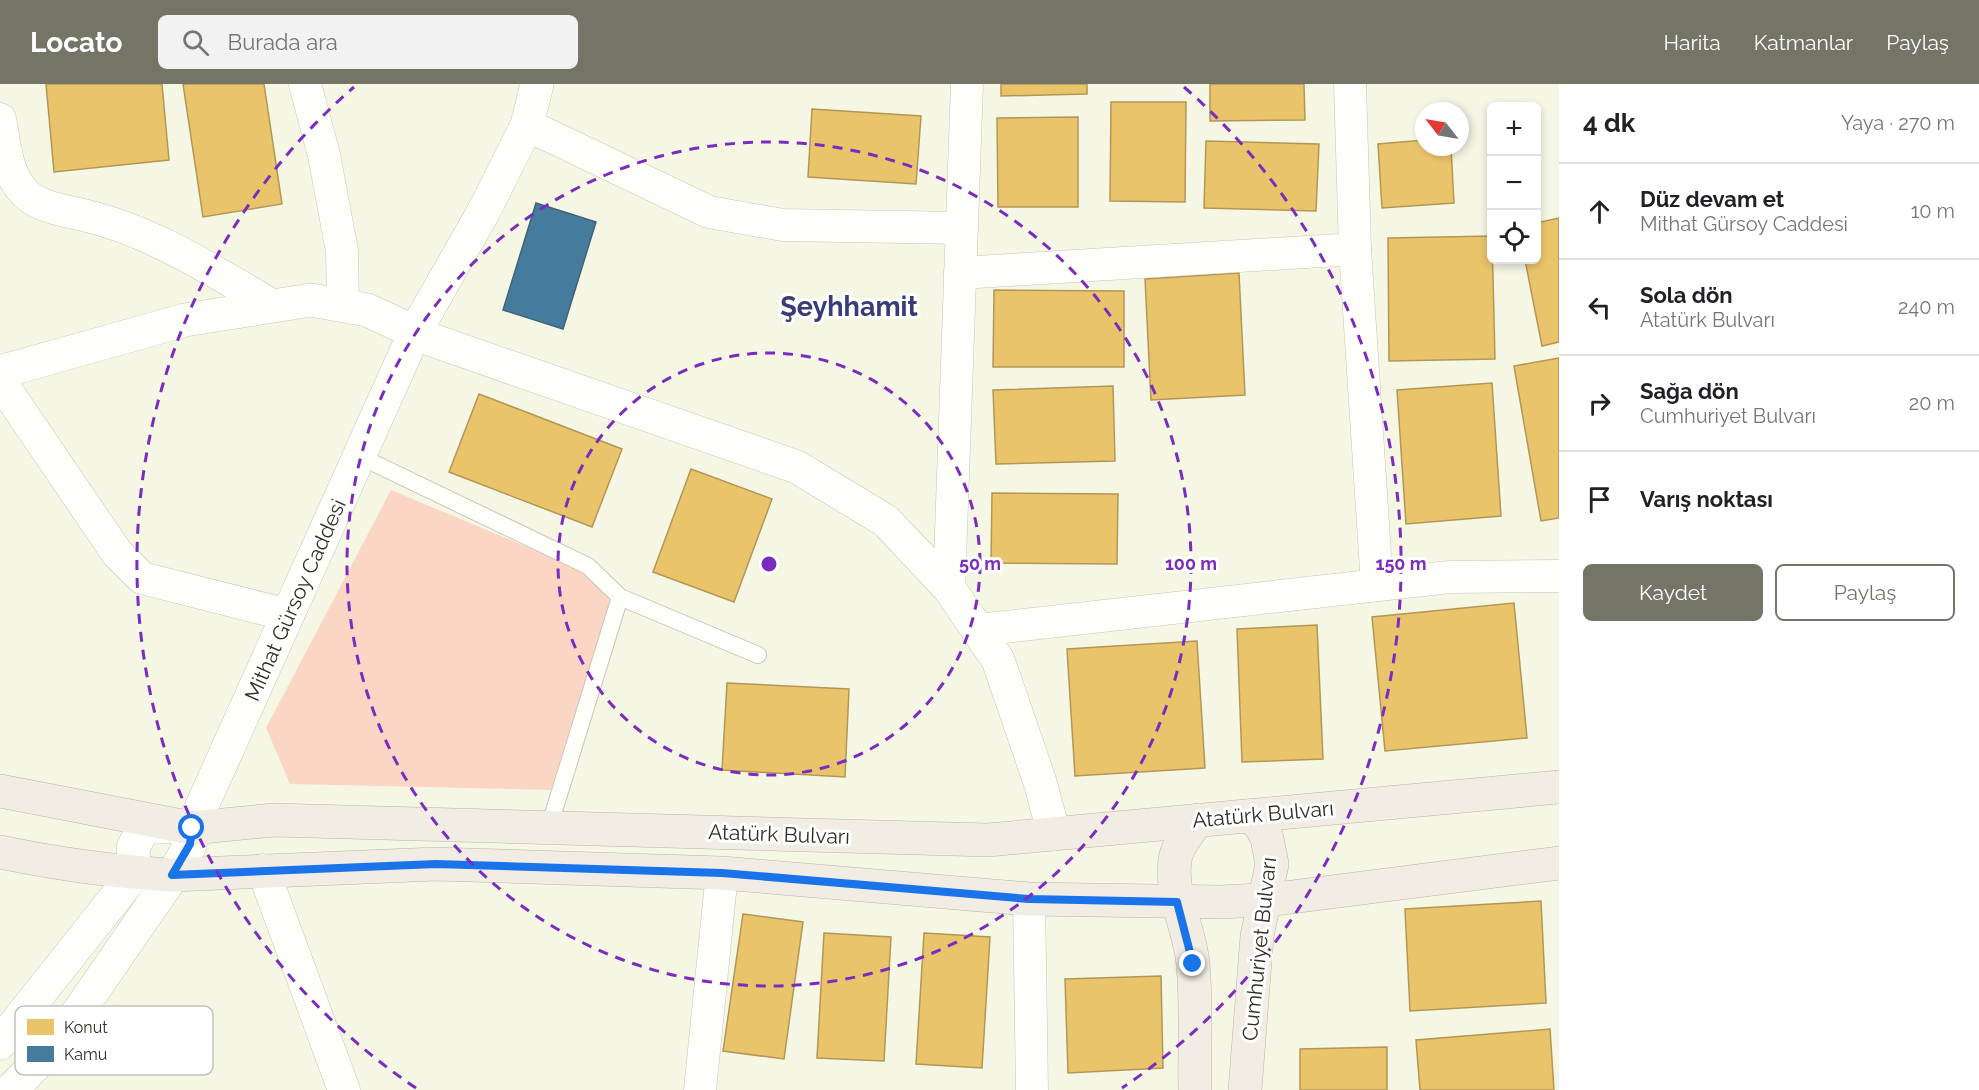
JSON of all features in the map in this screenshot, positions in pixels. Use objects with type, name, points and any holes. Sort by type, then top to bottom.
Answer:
[{"type":"main road","name":"Mithat Gürsoy Caddesi","points":[[82,1006],[172,875],[190,844],[192,828],[416,332],[485,209],[527,126],[537,84]]},
{"type":"main road","points":[[0,372],[185,320],[311,300],[368,310],[416,332],[797,467],[886,520],[949,588],[998,660],[1040,782],[1053,834]]},
{"type":"main road","name":"Atatürk Bulvarı","points":[[0,791],[192,828],[274,820],[988,840],[1559,787]]},
{"type":"main road","name":"Cumhuriyet Bulvarı","points":[[1245,1090],[1257,936],[1269,885],[1270,849],[1260,825],[1249,816]]},
{"type":"main road","points":[[1195,1090],[1193,964],[1177,902],[1175,858],[1185,837],[1198,820]]},
{"type":"main road","points":[[29,1006],[135,873],[133,848],[144,827],[192,828]]},
{"type":"main road","name":"Atatürk Bulvarı","points":[[0,852],[47,862],[135,873],[172,875],[436,864],[722,873],[1029,899],[1177,902],[1264,900],[1559,863]]},
{"type":"main road","points":[[0,1043],[15,1024]]},
{"type":"main road","name":"Mithat Gürsoy Caddesi","points":[[11,1090],[26,1075]]},
{"type":"street","points":[[305,84],[324,155],[342,251],[344,306]]},
{"type":"street","points":[[949,588],[967,84]]},
{"type":"street","points":[[1350,84],[1355,249],[1377,585]]},
{"type":"street","points":[[0,119],[10,171],[12,199],[105,220],[165,246],[273,306]]},
{"type":"street","points":[[527,126],[709,212],[783,225],[962,228]]},
{"type":"street","points":[[960,273],[1355,249]]},
{"type":"street","points":[[0,381],[117,553],[142,578],[288,615]]},
{"type":"street","points":[[978,630],[1450,577],[1559,576]]},
{"type":"street","points":[[263,870],[344,1090]]},
{"type":"street","points":[[700,1090],[722,873]]},
{"type":"street","points":[[1029,899],[1032,1090]]},
{"type":"lane","points":[[359,456],[588,566],[620,597],[758,655]]},
{"type":"lane","points":[[549,827],[620,597]]},
{"type":"shaded area","points":[[391,490],[616,584],[551,790],[290,784],[266,728]]},
{"type":"building: Konut","points":[[46,84],[162,84],[169,160],[54,172]]},
{"type":"building: Konut","points":[[183,84],[264,84],[282,204],[203,217]]},
{"type":"building: Konut","points":[[1001,84],[1087,84],[1087,94],[1001,96]]},
{"type":"building: Konut","points":[[1210,84],[1304,84],[1305,120],[1210,121]]},
{"type":"building: Konut","points":[[1111,102],[1186,102],[1185,202],[1110,201]]},
{"type":"building: Konut","points":[[812,109],[921,116],[916,184],[808,177]]},
{"type":"building: Konut","points":[[1078,117],[1078,207],[998,207],[997,118]]},
{"type":"building: Konut","points":[[1206,141],[1319,144],[1316,211],[1204,208]]},
{"type":"building: Konut","points":[[1415,141],[1415,156],[1451,156],[1454,203],[1382,208],[1378,144]]},
{"type":"building: Konut","points":[[1559,218],[1559,342],[1542,346],[1526,264],[1541,264],[1541,222]]},
{"type":"building: Konut","points":[[1487,236],[1487,264],[1493,264],[1495,359],[1389,361],[1388,238]]},
{"type":"building: Konut","points":[[1239,273],[1245,395],[1151,400],[1145,279]]},
{"type":"building: Konut","points":[[994,290],[1124,291],[1124,367],[993,367]]},
{"type":"building: Konut","points":[[1559,358],[1559,518],[1541,521],[1514,366]]},
{"type":"building: Konut","points":[[1492,383],[1501,516],[1406,524],[1397,390]]},
{"type":"building: Konut","points":[[1113,386],[1115,461],[996,464],[993,390]]},
{"type":"building: Konut","points":[[479,394],[622,449],[592,527],[449,472]]},
{"type":"building: Konut","points":[[691,469],[772,499],[734,602],[653,572]]},
{"type":"building: Konut","points":[[992,493],[1118,494],[1117,564],[991,563]]},
{"type":"building: Konut","points":[[1514,603],[1527,738],[1385,751],[1372,617]]},
{"type":"building: Konut","points":[[1317,625],[1323,759],[1242,762],[1237,629]]},
{"type":"building: Konut","points":[[1197,641],[1205,768],[1075,776],[1067,649]]},
{"type":"building: Konut","points":[[727,683],[849,689],[845,777],[722,770]]},
{"type":"building: Konut","points":[[1541,901],[1546,1003],[1410,1011],[1405,909]]},
{"type":"building: Konut","points":[[743,914],[803,922],[784,1059],[723,1051]]},
{"type":"building: Konut","points":[[824,933],[891,937],[884,1061],[817,1058]]},
{"type":"building: Konut","points":[[924,933],[990,937],[982,1068],[916,1064]]},
{"type":"building: Konut","points":[[1161,976],[1163,1068],[1068,1073],[1065,979]]},
{"type":"building: Konut","points":[[1550,1029],[1554,1090],[1420,1090],[1416,1040]]},
{"type":"building: Konut","points":[[1387,1047],[1387,1090],[1300,1090],[1300,1049]]},
{"type":"building: Kamu","points":[[536,203],[596,222],[563,329],[503,310]]},
{"type":"district","name":"Şeyhhamit","points":[[849,306]]},
{"type":"route","points":[[192,828],[190,844],[172,875],[436,864],[722,873],[1029,899],[1177,902],[1186,928],[1193,964]]}]
